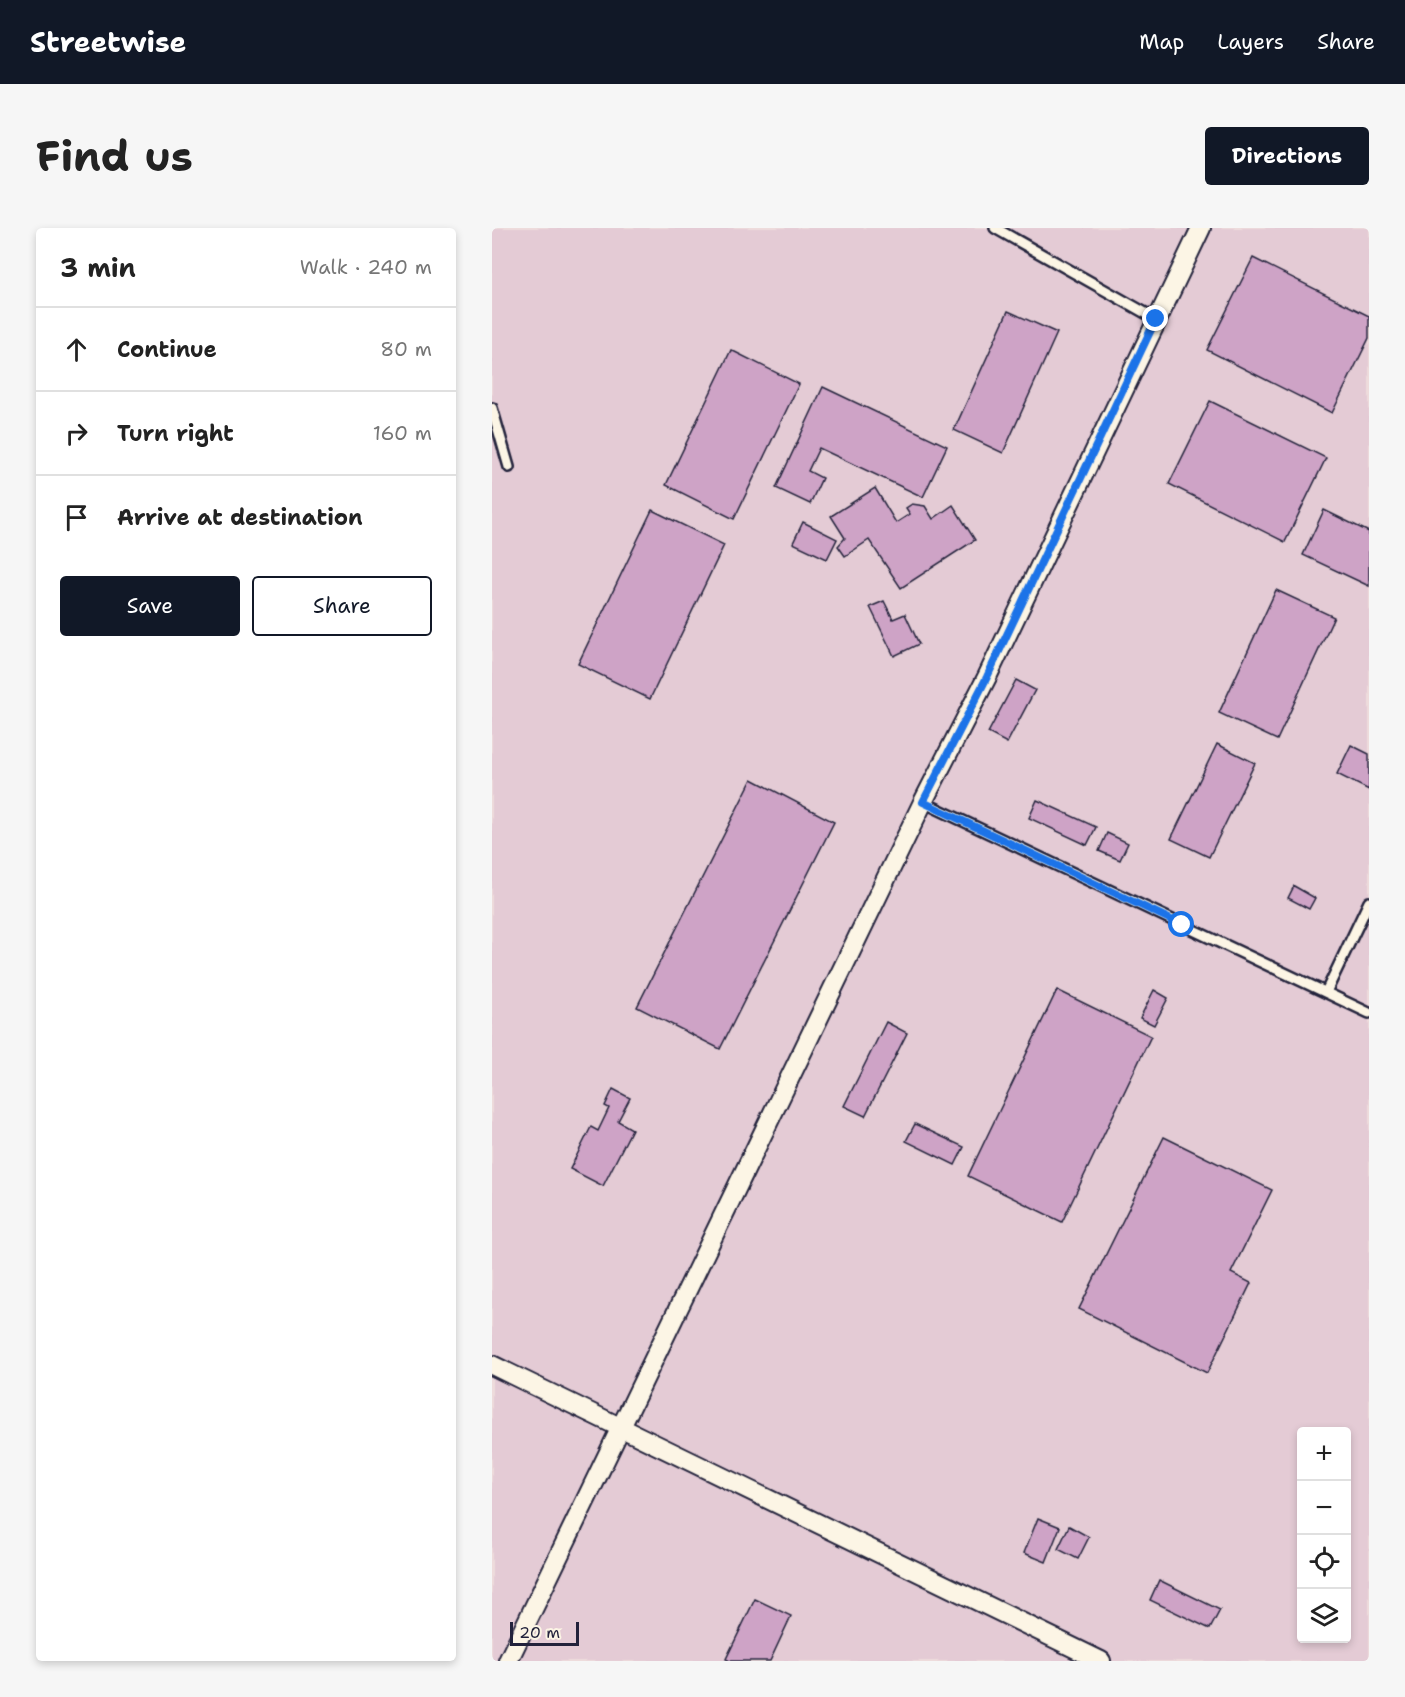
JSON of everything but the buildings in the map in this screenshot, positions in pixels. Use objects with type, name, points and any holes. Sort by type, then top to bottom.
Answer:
[{"type":"street","points":[[508,1661],[923,802],[987,677],[1200,228]]},
{"type":"street","points":[[492,1365],[1101,1661]]},
{"type":"lane","points":[[995,228],[1156,319]]},
{"type":"lane","points":[[492,408],[508,467]]},
{"type":"lane","points":[[923,802],[1369,1013]]},
{"type":"lane","points":[[1326,992],[1369,902]]},
{"type":"shaded area","points":[[492,228],[1369,228],[1369,1661],[492,1661]]},
{"type":"route","points":[[1156,319],[987,677],[923,802],[1182,925]]}]
